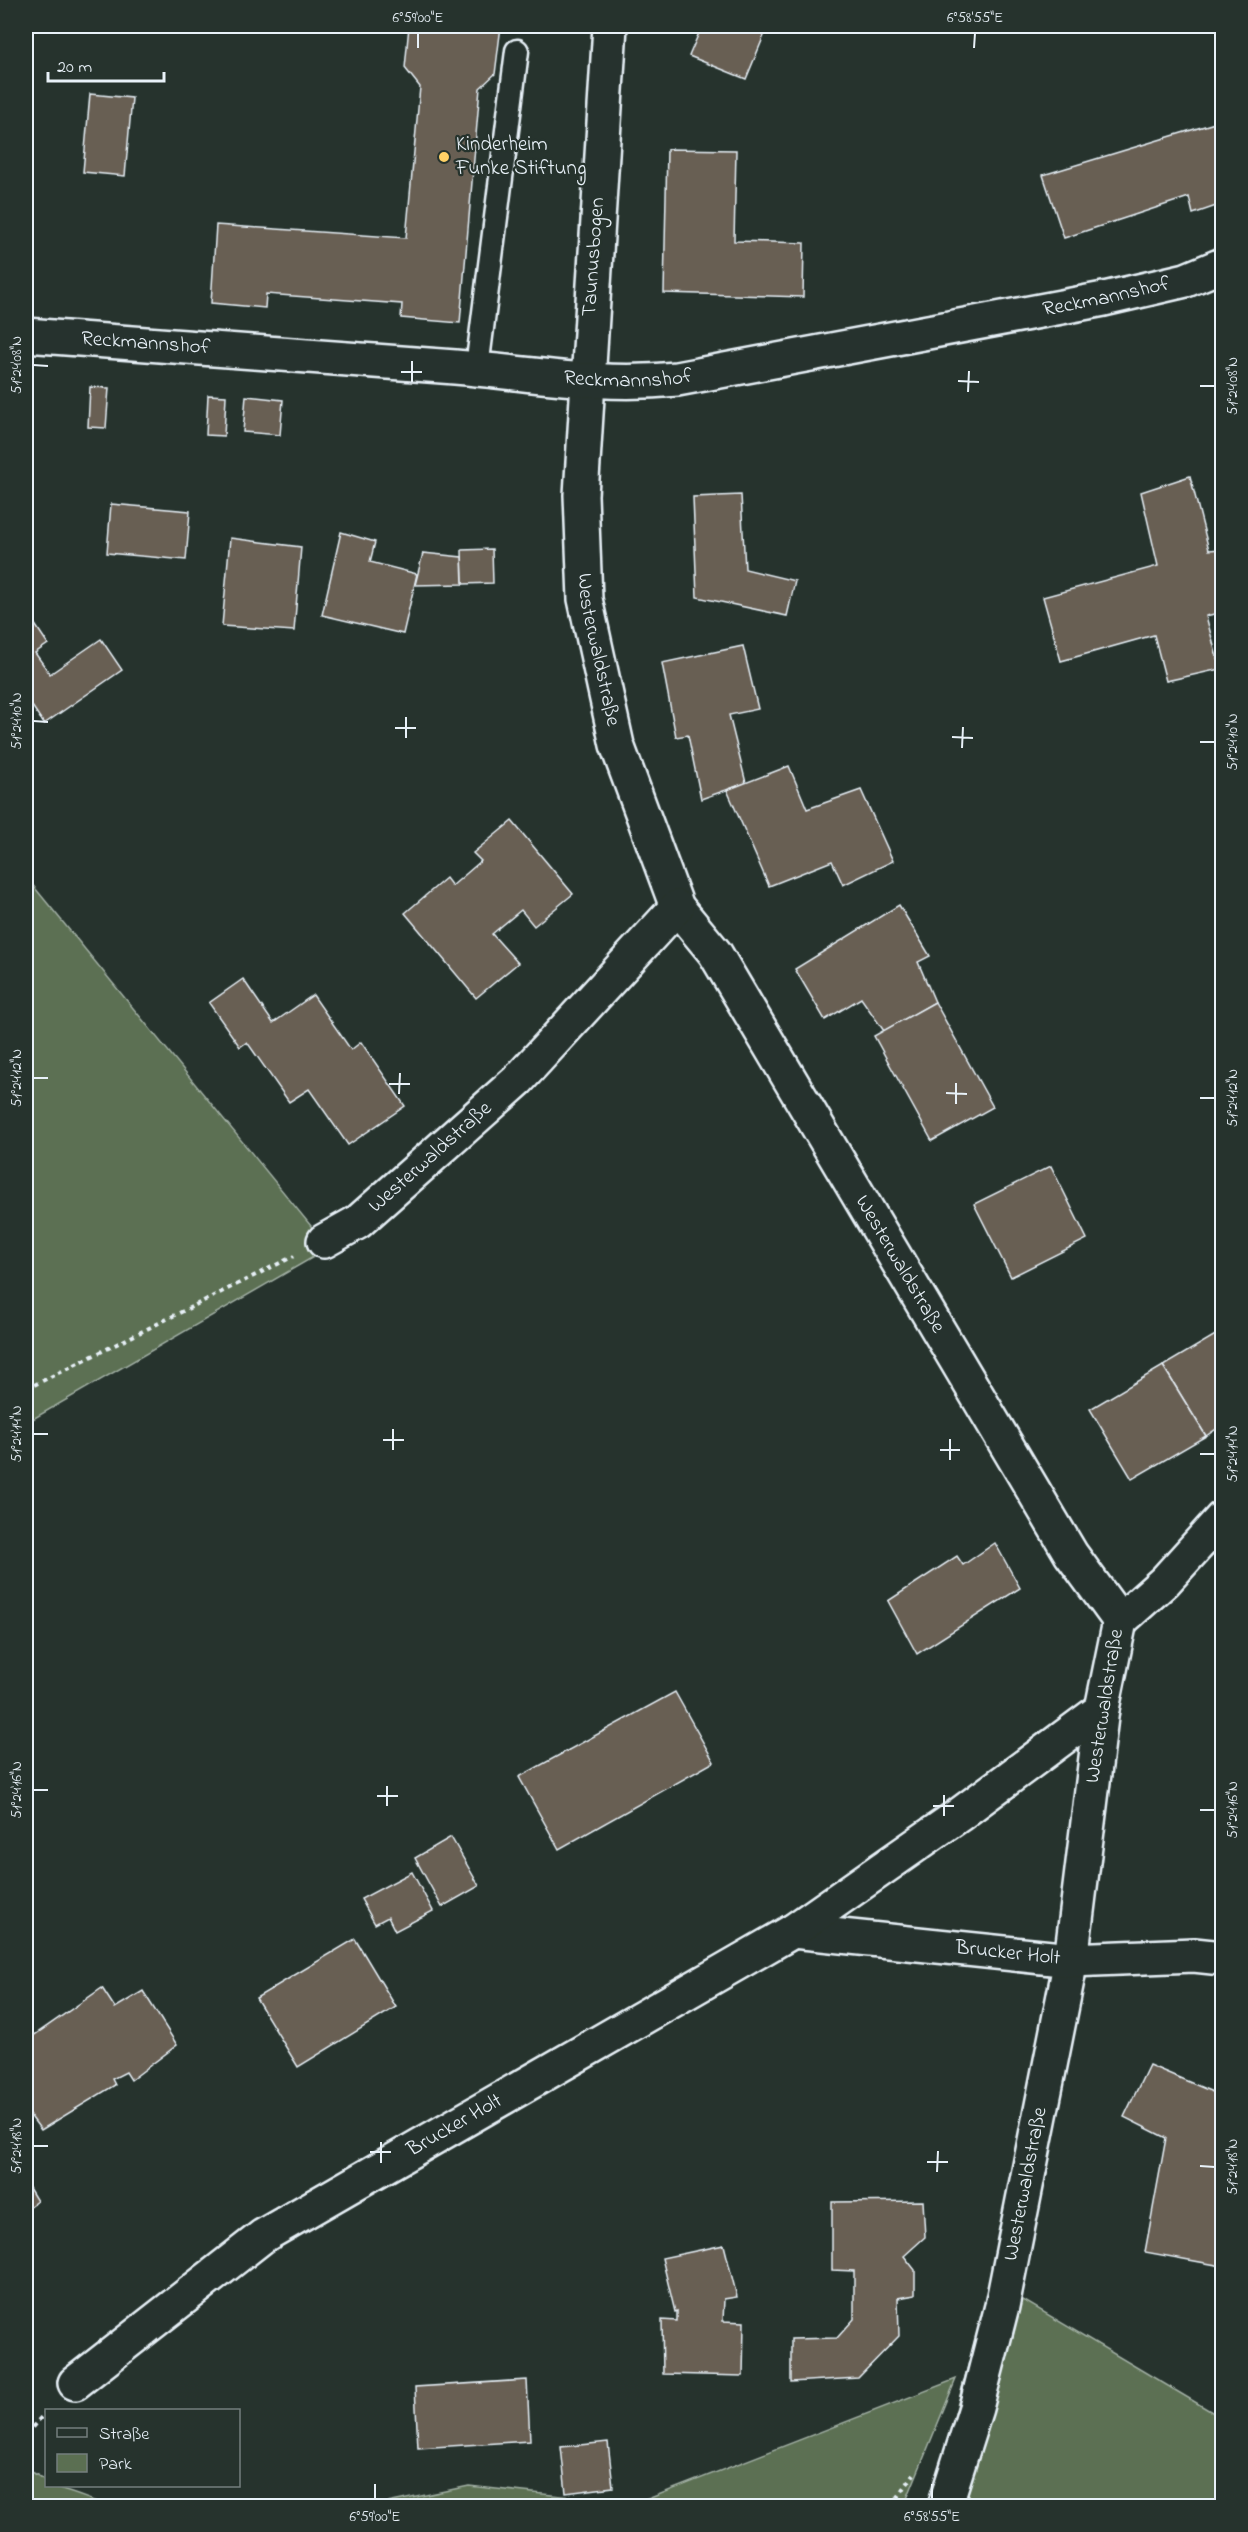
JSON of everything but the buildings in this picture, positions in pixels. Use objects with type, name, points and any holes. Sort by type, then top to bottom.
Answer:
[{"type":"street","name":"Taunusbogen","points":[[586,381],[610,26]]},
{"type":"street","name":"Reckmannshof","points":[[26,335],[477,368],[586,381],[632,383],[700,375],[1104,299],[1186,279],[1222,265]]},
{"type":"street","name":"Westerwaldstraße","points":[[586,381],[581,495],[585,599],[617,745],[677,907],[715,953],[1071,1554],[1120,1621],[1102,1709],[1071,1960],[1002,2306],[970,2429],[945,2506]]},
{"type":"street","name":"Westerwaldstraße","points":[[324,1241],[358,1222],[518,1080],[677,907]]},
{"type":"street","points":[[1120,1621],[1165,1581],[1222,1518]]},
{"type":"street","name":"Brucker Holt","points":[[75,2383],[263,2236],[793,1931],[959,1815],[1102,1709]]},
{"type":"street","name":"Brucker Holt","points":[[793,1931],[1071,1960],[1194,1955],[1222,1959]]},
{"type":"lane","points":[[477,368],[517,51]]},
{"type":"path","points":[[26,1389],[324,1241]]},
{"type":"path","points":[[26,2434],[45,2413]]},
{"type":"green space","points":[[26,877],[329,1248],[26,1423]]},
{"type":"green space","points":[[991,2281],[1222,2418],[1222,2506],[930,2506]]},
{"type":"green space","points":[[956,2379],[904,2506],[373,2506],[469,2486],[635,2504]]},
{"type":"green space","points":[[26,2468],[45,2480],[45,2487],[67,2491],[109,2506],[26,2506]]},
{"type":"place","name":"Kinderheim Funke Stiftung","points":[[444,157]]}]
